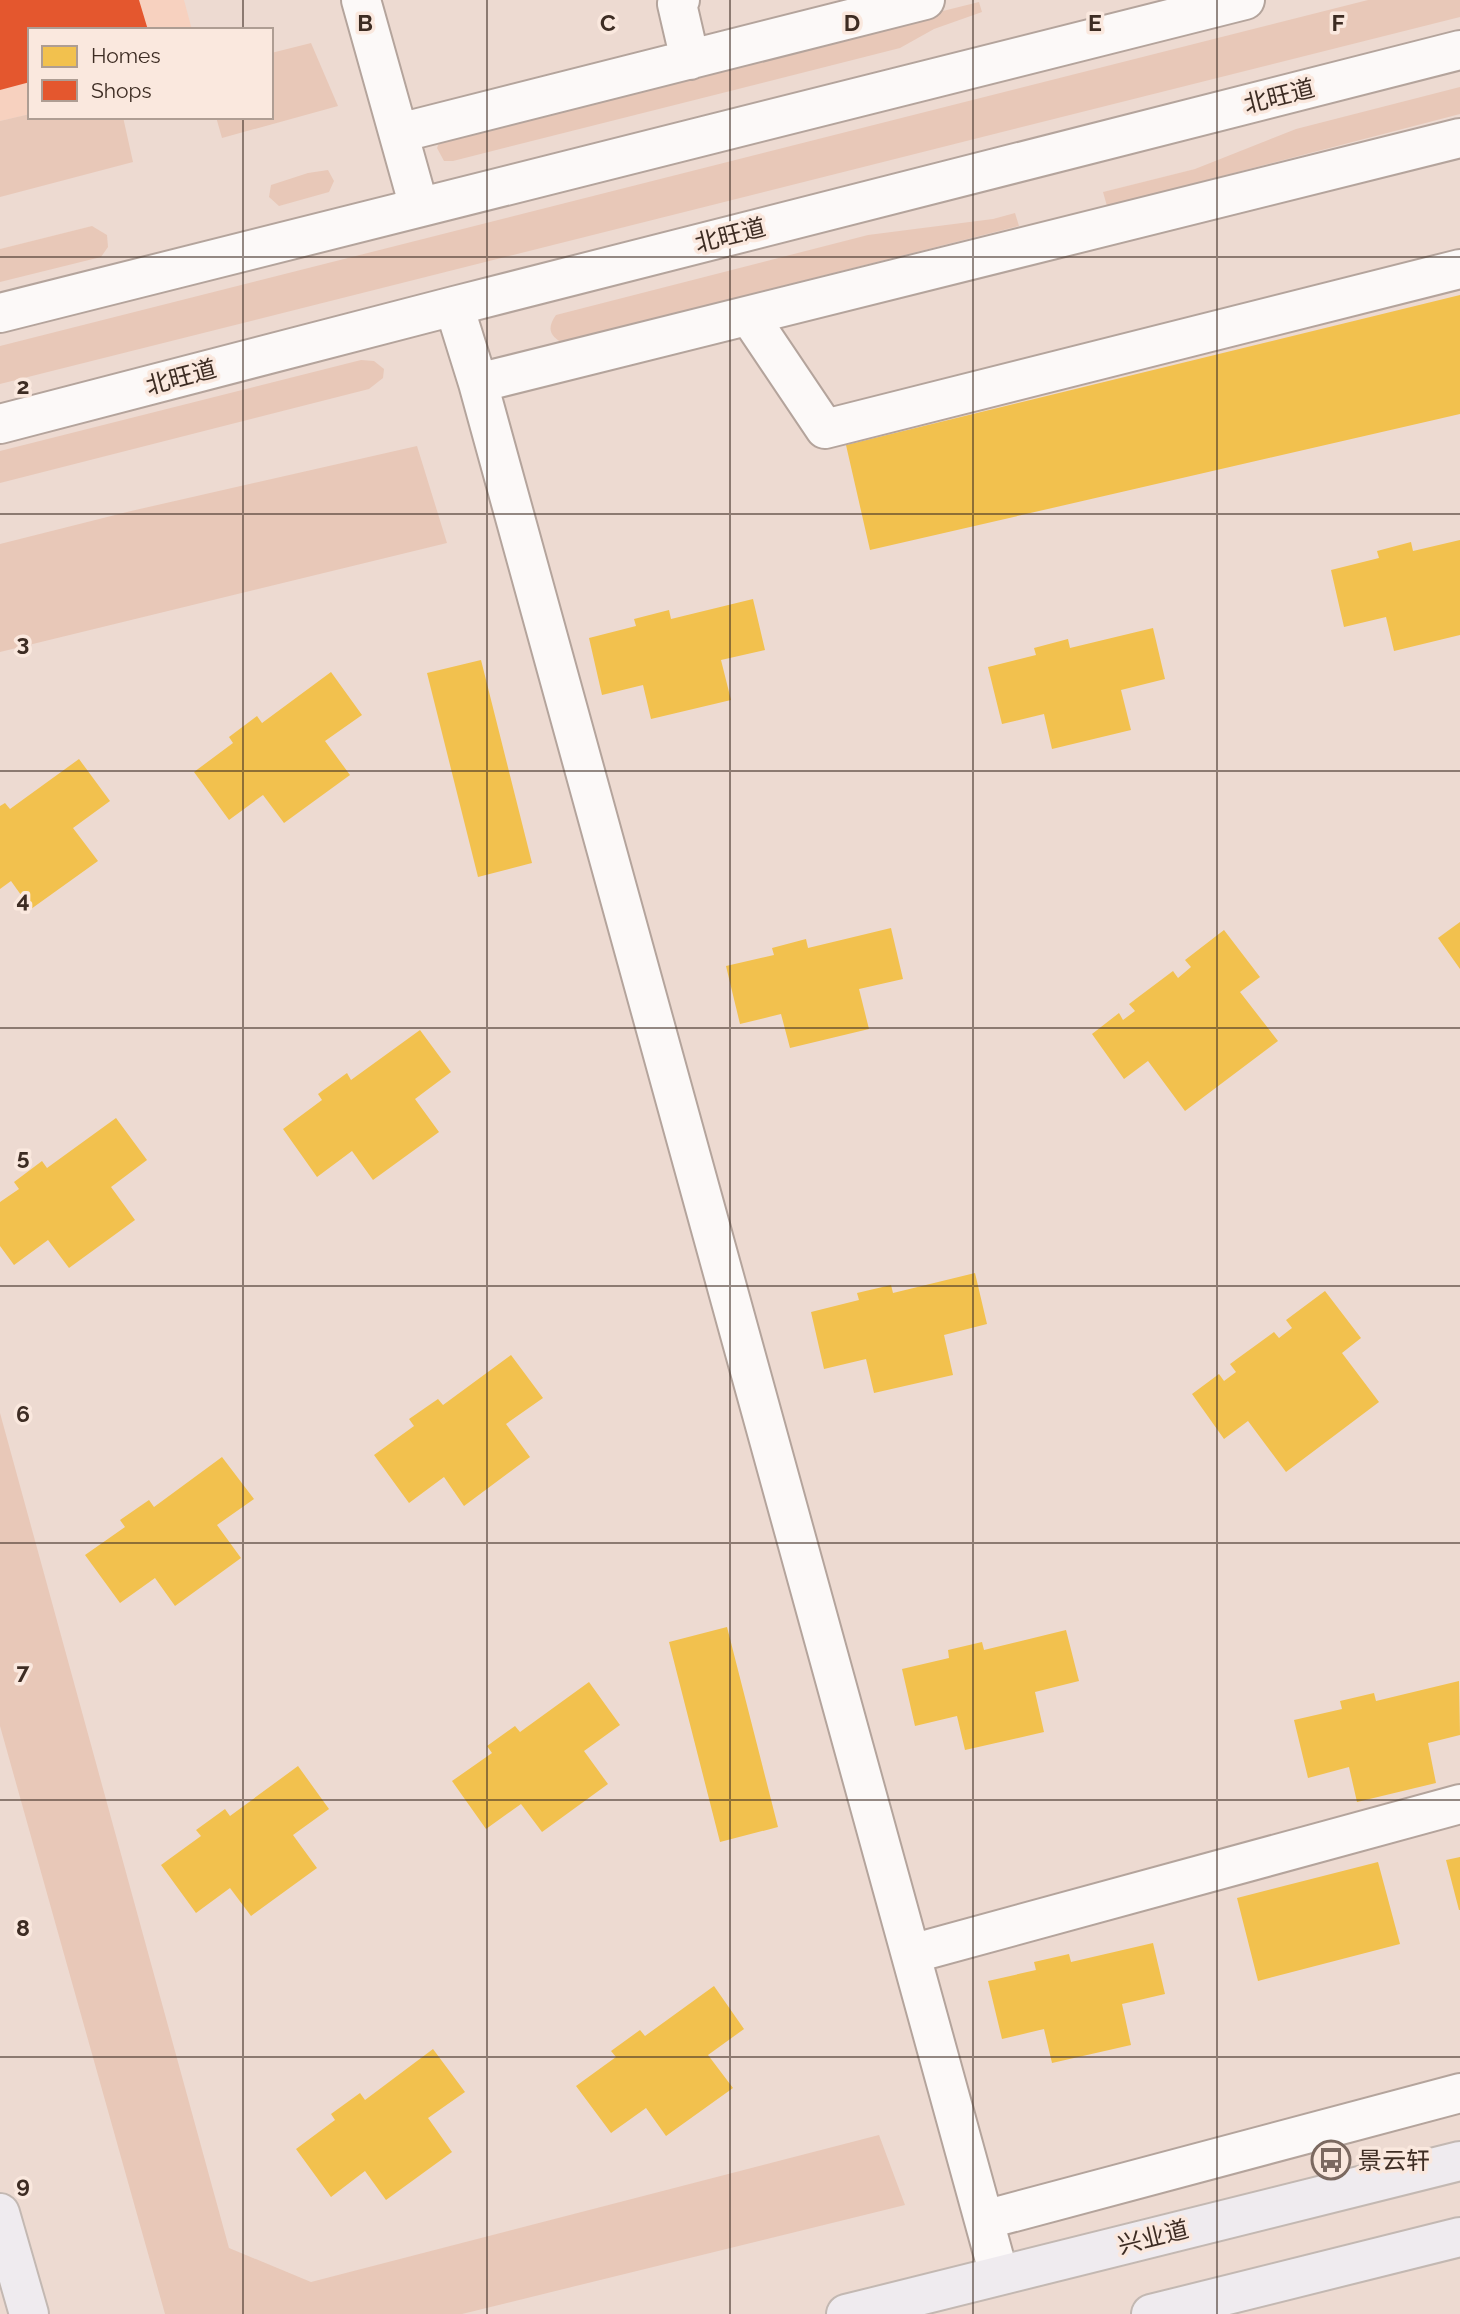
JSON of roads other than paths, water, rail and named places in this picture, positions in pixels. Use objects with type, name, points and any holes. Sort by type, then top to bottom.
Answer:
[{"type":"main road","name":"兴业道","points":[[846,2314],[1460,2161]]},
{"type":"main road","points":[[0,2213],[29,2314]]},
{"type":"main road","points":[[1151,2314],[1460,2237]]},
{"type":"street","points":[[361,0],[419,207]]},
{"type":"street","points":[[680,0],[677,4],[690,60]]},
{"type":"street","points":[[399,133],[925,0]]},
{"type":"street","points":[[0,313],[1245,0]]},
{"type":"street","name":"北旺道","points":[[0,424],[1460,50]]},
{"type":"street","points":[[478,383],[1460,138]]},
{"type":"street","points":[[749,316],[825,429],[1460,269]]},
{"type":"street","points":[[454,306],[478,383],[999,2275]]},
{"type":"street","points":[[911,1954],[1460,1804]]},
{"type":"street","points":[[984,2220],[1460,2093]]},
{"type":"place","name":"景云轩","points":[[1331,2160]]}]
